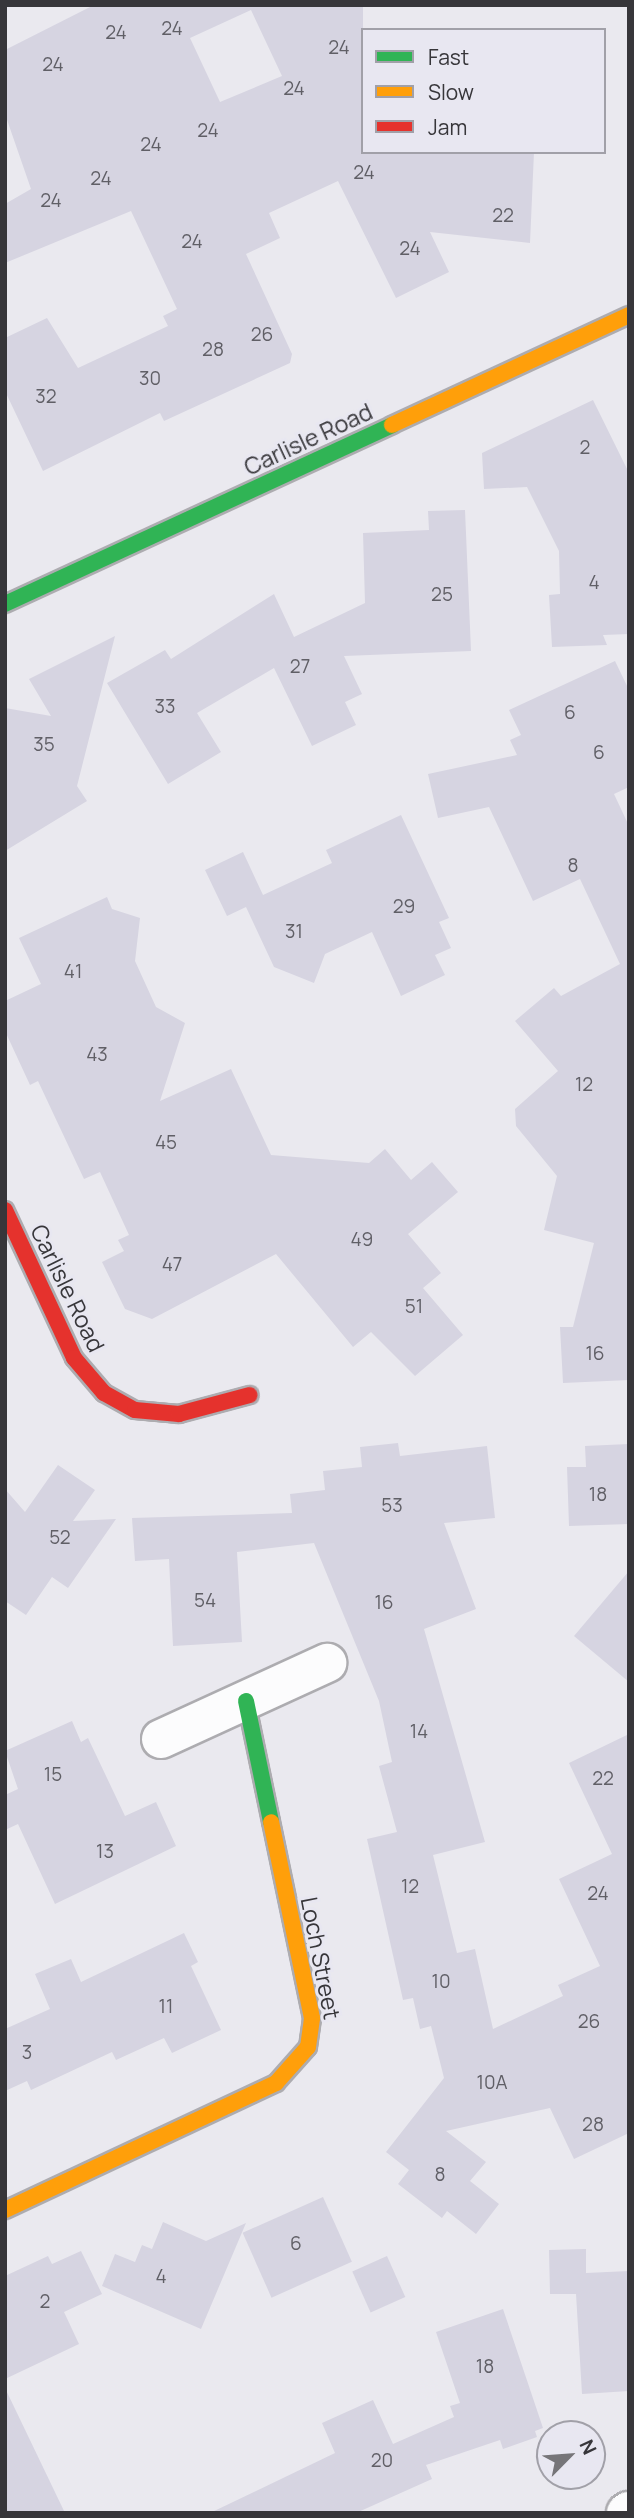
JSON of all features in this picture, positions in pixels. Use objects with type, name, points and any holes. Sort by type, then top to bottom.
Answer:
[{"type":"street","name":"Carlisle Road","points":[[5,604],[629,315]]},
{"type":"street","name":"Carlisle Road","points":[[5,1210],[74,1358],[104,1393],[135,1410],[179,1414],[250,1395]]},
{"type":"street","points":[[161,1739],[327,1663]]},
{"type":"street","name":"Loch Street","points":[[5,2210],[276,2083],[308,2047],[312,2018],[246,1701]]},
{"type":"building","points":[[94,5],[363,5],[361,154],[534,154],[530,243],[430,232],[449,272],[396,298],[338,181],[269,213],[280,238],[246,254],[292,354],[290,363],[164,421],[160,413],[43,471],[5,391],[5,338],[47,318],[78,368],[168,326],[163,316],[177,309],[131,211],[5,263],[5,204],[31,189],[5,114],[5,50]],"holes":[[[251,10],[282,76],[220,102],[190,38]]]},
{"type":"building","points":[[593,400],[629,473],[629,634],[603,635],[607,645],[552,647],[549,595],[560,594],[559,551],[527,487],[484,489],[482,453]]},
{"type":"building","points":[[465,510],[471,651],[344,656],[362,694],[345,702],[356,725],[312,746],[274,668],[197,713],[221,752],[168,784],[107,683],[165,650],[171,659],[274,594],[294,637],[365,603],[363,533],[429,530],[428,511]]},
{"type":"building","points":[[115,636],[77,786],[87,801],[5,851],[5,708],[51,716],[29,679]]},
{"type":"building","points":[[615,661],[629,690],[629,787],[614,794],[629,826],[629,1380],[563,1383],[560,1327],[573,1327],[594,1243],[544,1230],[557,1176],[516,1126],[515,1109],[558,1071],[515,1021],[554,988],[561,996],[620,964],[580,879],[533,901],[489,807],[438,818],[428,774],[517,755],[510,740],[521,735],[509,710]]},
{"type":"building","points":[[401,815],[449,918],[439,922],[451,948],[435,955],[445,975],[401,996],[372,932],[325,954],[314,983],[274,967],[246,907],[227,916],[205,870],[243,852],[263,895],[332,863],[326,850]]},
{"type":"building","points":[[107,897],[112,909],[140,918],[135,961],[156,1007],[185,1023],[160,1101],[231,1069],[271,1155],[369,1163],[385,1149],[411,1180],[432,1162],[458,1192],[408,1234],[441,1273],[423,1288],[463,1335],[415,1376],[371,1332],[353,1347],[276,1254],[152,1319],[125,1309],[102,1262],[124,1251],[118,1240],[129,1235],[100,1172],[84,1179],[38,1081],[30,1085],[5,1031],[5,1001],[41,984],[19,938]]},
{"type":"building","points":[[398,1443],[400,1456],[487,1446],[495,1518],[444,1523],[476,1609],[424,1629],[485,1842],[433,1855],[457,1953],[475,1949],[493,2029],[563,1996],[558,1985],[600,1966],[559,1879],[612,1854],[569,1763],[629,1734],[629,2133],[574,2159],[550,2108],[446,2131],[486,2162],[470,2181],[499,2204],[476,2234],[447,2211],[442,2218],[398,2184],[409,2170],[386,2152],[444,2078],[431,2026],[420,2029],[413,1998],[403,2000],[367,1839],[397,1832],[379,1766],[392,1762],[379,1701],[314,1543],[237,1552],[242,1642],[173,1646],[169,1559],[135,1561],[132,1518],[292,1513],[290,1494],[325,1490],[323,1471],[362,1467],[360,1447]]},
{"type":"building","points":[[629,1444],[629,1524],[569,1526],[567,1467],[586,1467],[585,1446]]},
{"type":"building","points":[[58,1465],[95,1490],[73,1521],[116,1519],[68,1588],[52,1577],[26,1615],[5,1601],[5,1489],[25,1512]]},
{"type":"building","points":[[629,1571],[629,1682],[574,1636]]},
{"type":"building","points":[[72,1721],[81,1742],[88,1738],[125,1816],[156,1802],[176,1846],[55,1904],[18,1824],[5,1830],[5,1795],[18,1789],[5,1751]]},
{"type":"building","points":[[184,1933],[198,1962],[191,1966],[221,2030],[172,2053],[164,2038],[116,2060],[112,2052],[31,2090],[27,2081],[5,2091],[5,2029],[50,2009],[35,1974],[71,1959],[81,1982]]},
{"type":"building","points":[[323,2197],[352,2262],[271,2298],[243,2233]]},
{"type":"building","points":[[163,2222],[206,2241],[246,2223],[201,2329],[102,2286],[115,2254],[135,2262],[142,2245],[152,2249]]},
{"type":"building","points":[[586,2249],[586,2273],[629,2271],[629,2391],[582,2394],[576,2294],[550,2294],[549,2250]]},
{"type":"building","points":[[81,2251],[102,2294],[64,2312],[79,2344],[5,2379],[5,2276],[48,2256],[52,2264]]},
{"type":"building","points":[[387,2256],[405,2297],[371,2313],[352,2271]]},
{"type":"building","points":[[503,2309],[540,2420],[536,2420],[536,2437],[503,2449],[500,2440],[426,2465],[432,2479],[356,2513],[210,2513],[335,2453],[322,2423],[373,2400],[393,2444],[454,2417],[450,2406],[460,2403],[436,2332]]},
{"type":"building","points":[[5,2388],[65,2513],[5,2513]]},
{"type":"traffic: fast","points":[[5,604],[392,425]]},
{"type":"traffic: fast","points":[[246,1701],[271,1822]]},
{"type":"traffic: slow","points":[[392,425],[629,315]]},
{"type":"traffic: slow","points":[[5,2210],[276,2083],[308,2047],[312,2018],[271,1822]]},
{"type":"traffic: jam","points":[[5,1210],[74,1358],[104,1393],[135,1410],[179,1414],[250,1395]]}]
